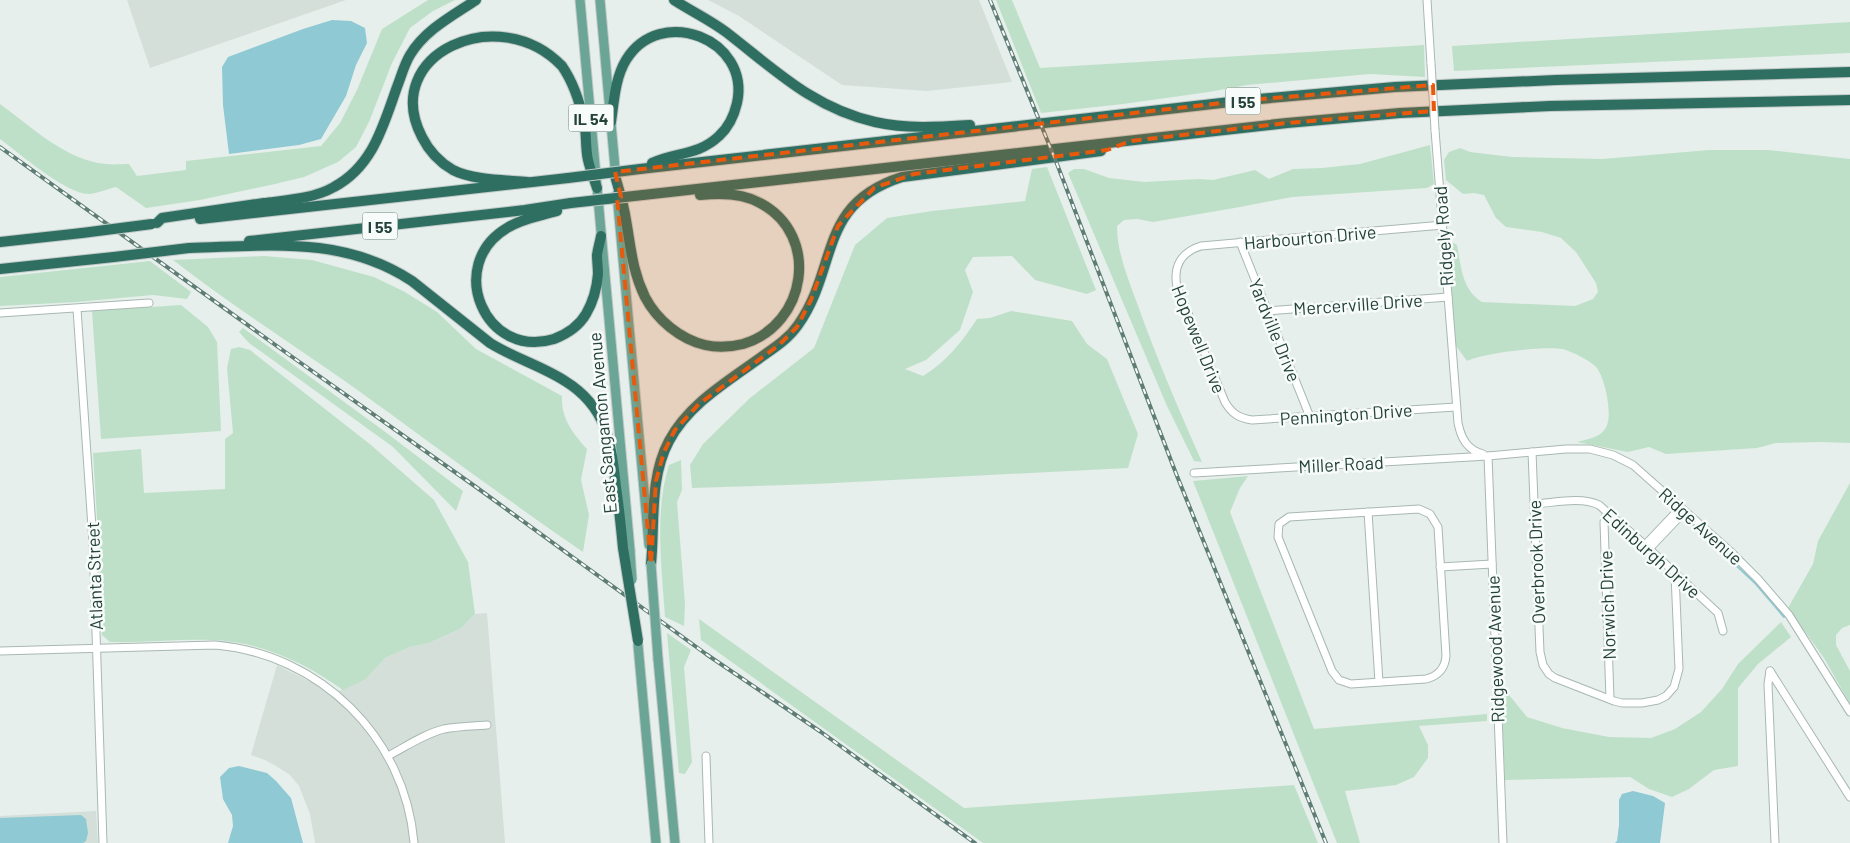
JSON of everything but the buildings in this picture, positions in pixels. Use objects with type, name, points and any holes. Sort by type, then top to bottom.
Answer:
[{"type":"highway","points":[[155,224],[162,218],[307,197],[334,187],[343,181],[362,166],[374,148],[404,68],[414,48],[422,38],[476,0]]},
{"type":"highway","points":[[674,0],[724,31],[799,89],[821,102],[856,117],[882,124],[904,126],[1026,125]]},
{"type":"highway","points":[[504,27],[523,32],[541,43],[561,65],[568,76],[575,91],[584,122],[588,159],[597,188]]},
{"type":"highway","points":[[459,32],[430,55],[417,80],[414,93],[414,108],[418,128],[430,150],[439,160],[453,170],[478,177],[527,182]]},
{"type":"highway","points":[[611,122],[616,88],[622,67],[632,50],[648,38],[670,32],[690,33],[714,43],[727,57],[736,75],[738,92],[735,111],[726,129],[718,137],[695,151],[656,161],[640,169]]},
{"type":"highway","name":"I 55","points":[[0,242],[1276,97],[1395,87],[1556,80],[1850,72]]},
{"type":"highway","name":"I 55","points":[[0,269],[571,205],[585,201],[1287,123],[1420,112],[1541,107],[1850,100]]},
{"type":"highway","points":[[651,564],[656,481],[668,441],[675,430],[699,404],[780,345],[797,327],[811,300],[838,226],[845,215],[865,195],[885,182],[902,177],[1107,150],[1131,141]]},
{"type":"highway","points":[[616,176],[626,220],[633,266],[648,302],[668,325],[687,339],[698,344],[718,347],[748,342],[768,332],[782,318],[790,306],[798,282],[799,268],[795,245],[791,234],[781,219],[758,202],[738,196],[708,194],[685,196],[665,193]]},
{"type":"highway","points":[[571,205],[516,223],[498,234],[488,244],[476,270],[476,290],[482,308],[493,324],[510,336],[530,342],[551,340],[574,327],[585,316],[596,289],[598,273],[597,255],[601,236]]},
{"type":"highway","points":[[189,248],[301,246],[326,248],[358,255],[388,267],[412,281],[502,351],[565,381],[577,390],[594,407],[606,427],[612,448],[627,549],[638,643]]},
{"type":"main road","name":"East Sangamon Avenue","points":[[580,0],[627,549]]},
{"type":"main road","name":"East Sangamon Avenue","points":[[600,0],[675,843]]},
{"type":"main road","points":[[638,643],[656,843]]},
{"type":"street","name":"Ridgely Road","points":[[1427,0],[1456,407],[1460,435],[1472,450],[1488,456]]},
{"type":"street","name":"Harbourton Drive","points":[[1181,258],[1194,248],[1240,242],[1443,225]]},
{"type":"street","name":"Yardville Drive","points":[[1240,242],[1310,417]]},
{"type":"street","name":"Hopewell Drive","points":[[1181,258],[1176,267],[1176,286],[1224,402],[1236,416]]},
{"type":"street","name":"Mercerville Drive","points":[[1268,311],[1448,297]]},
{"type":"street","points":[[0,313],[148,303]]},
{"type":"street","name":"Atlanta Street","points":[[77,309],[92,524],[103,843]]},
{"type":"street","name":"Pennington Drive","points":[[1236,416],[1252,420],[1456,407]]},
{"type":"street","name":"Ridge Avenue","points":[[1488,456],[1590,449],[1613,455],[1633,466],[1730,551],[1778,601],[1850,712]]},
{"type":"street","name":"Overbrook Drive","points":[[1532,452],[1540,652],[1543,665],[1549,674],[1561,681],[1610,699]]},
{"type":"street","name":"Miller Road","points":[[1194,473],[1488,456]]},
{"type":"street","name":"Ridgewood Avenue","points":[[1488,456],[1503,843]]},
{"type":"street","name":"Edinburgh Drive","points":[[1534,504],[1592,502],[1608,512],[1718,613],[1723,631]]},
{"type":"street","points":[[1419,508],[1433,512],[1438,527],[1446,656],[1444,667],[1432,678],[1351,684],[1345,683],[1334,676],[1278,537],[1277,522],[1289,517],[1368,512],[1419,508]]},
{"type":"street","points":[[1647,547],[1683,509]]},
{"type":"street","points":[[1368,512],[1379,682]]},
{"type":"street","name":"Norwich Drive","points":[[1608,512],[1604,522],[1610,699]]},
{"type":"street","points":[[1440,567],[1492,564]]},
{"type":"street","points":[[1610,699],[1622,703],[1651,702],[1666,696],[1674,687],[1679,669],[1675,574]]},
{"type":"street","points":[[0,651],[230,646],[276,659],[309,674],[339,696],[364,720],[388,756],[403,789],[414,843]]},
{"type":"street","points":[[1775,843],[1768,684],[1770,670],[1850,797]]},
{"type":"street","points":[[388,756],[438,731],[457,727],[487,725]]},
{"type":"street","points":[[706,756],[709,843]]},
{"type":"highlighted area","points":[[1433,85],[1434,111],[1287,123],[1131,141],[1107,150],[914,174],[874,188],[838,226],[811,300],[797,327],[779,345],[699,404],[675,430],[664,452],[656,481],[651,564],[617,198],[621,197],[615,172],[1248,100]]},
{"type":"shaded area","points":[[127,0],[346,0],[150,68]]},
{"type":"shaded area","points":[[708,0],[979,0],[1012,82],[927,91],[842,85],[739,16]]},
{"type":"shaded area","points":[[487,613],[505,843],[315,843],[310,814],[299,786],[290,775],[265,760],[251,755],[277,665],[315,684],[329,695],[366,679],[385,658],[410,647],[429,643],[460,629],[475,614]]},
{"type":"shaded area","points":[[96,811],[98,843],[0,843],[0,816]]},
{"type":"green space","points":[[428,0],[455,0],[433,11],[410,28],[392,63],[369,122],[356,147],[338,162],[304,177],[200,200],[146,208],[116,187],[90,194],[81,193],[69,188],[0,139],[0,104],[63,149],[91,161],[109,164],[129,164],[137,176],[186,170],[186,161],[321,146],[340,123],[357,90],[382,29]]},
{"type":"green space","points":[[996,0],[1012,0],[1040,68],[1424,45],[1425,77],[1370,74],[1247,85],[1123,104],[1041,113]]},
{"type":"green space","points":[[1850,22],[1850,53],[1454,71],[1452,46]]},
{"type":"green space","points":[[1430,145],[1434,184],[1427,188],[1292,197],[1153,222],[1137,219],[1124,220],[1117,226],[1121,256],[1144,323],[1202,462],[1194,461],[1167,406],[1068,173],[1074,169],[1084,169],[1109,178],[1144,182],[1213,180],[1255,170],[1269,179],[1293,169],[1360,164]]},
{"type":"green space","points":[[1460,148],[1470,152],[1512,157],[1602,159],[1709,150],[1768,150],[1850,159],[1850,443],[1776,443],[1757,448],[1666,454],[1649,447],[1628,452],[1577,442],[1600,434],[1608,424],[1609,416],[1605,388],[1596,367],[1570,351],[1553,348],[1500,353],[1467,361],[1456,346],[1448,244],[1454,243],[1457,245],[1466,284],[1475,297],[1482,302],[1575,306],[1593,299],[1598,292],[1596,283],[1576,252],[1561,238],[1542,232],[1506,227],[1496,218],[1484,195],[1474,193],[1463,194],[1446,180],[1444,160],[1449,152]]},
{"type":"green space","points":[[1047,167],[1096,290],[1087,294],[1035,280],[1012,256],[973,257],[965,270],[973,292],[960,330],[926,360],[905,369],[923,376],[932,370],[953,351],[977,319],[990,318],[1011,311],[1072,321],[1087,344],[1107,359],[1138,434],[1128,468],[815,484],[692,488],[690,465],[703,444],[750,398],[814,348],[855,245],[887,218],[1025,201],[1032,169]]},
{"type":"green space","points":[[264,256],[312,260],[374,277],[405,292],[437,312],[476,349],[562,396],[566,419],[587,449],[581,480],[589,515],[583,552],[173,260]]},
{"type":"green space","points":[[150,261],[191,292],[187,299],[153,295],[0,306],[0,277]]},
{"type":"green space","points":[[181,305],[208,327],[217,342],[221,431],[101,439],[92,311]]},
{"type":"green space","points":[[243,328],[463,491],[456,511],[393,447],[249,343],[239,332]]},
{"type":"green space","points":[[239,347],[250,350],[371,445],[434,500],[468,562],[475,614],[460,629],[429,643],[410,647],[385,658],[366,679],[343,690],[297,662],[246,644],[210,640],[110,642],[102,635],[93,453],[141,449],[144,493],[225,489],[225,439],[233,433],[227,368],[231,349]]},
{"type":"green space","points":[[681,460],[682,490],[677,502],[685,604],[684,626],[665,617],[660,541],[664,483],[669,465]]},
{"type":"green space","points":[[1248,476],[1240,488],[1230,512],[1314,729],[1487,714],[1487,721],[1419,726],[1428,745],[1428,758],[1414,777],[1396,785],[1345,791],[1360,843],[1337,843],[1193,481]]},
{"type":"green space","points":[[1850,483],[1850,625],[1842,628],[1836,635],[1836,645],[1850,671],[1850,704],[1824,658],[1788,608],[1813,564],[1818,541]]},
{"type":"green space","points":[[699,619],[964,808],[1294,785],[1318,843],[983,843],[701,640]]},
{"type":"green space","points":[[1781,622],[1791,637],[1758,664],[1738,688],[1738,766],[1714,770],[1689,789],[1672,797],[1649,789],[1630,777],[1505,780],[1501,685],[1527,717],[1562,728],[1609,737],[1651,738],[1675,729],[1701,712],[1722,689],[1738,664]]},
{"type":"green space","points":[[667,633],[691,650],[684,667],[692,762],[685,774],[679,773]]},
{"type":"water","points":[[332,20],[351,21],[365,28],[367,43],[356,65],[346,96],[321,139],[299,145],[229,154],[223,105],[222,67],[228,57]]},
{"type":"water","points":[[239,766],[267,773],[291,798],[303,843],[228,843],[233,826],[232,815],[223,799],[220,777],[229,768]]},
{"type":"water","points":[[1633,791],[1653,796],[1665,803],[1660,843],[1615,843],[1617,841],[1619,825],[1619,800],[1622,794]]},
{"type":"water","points":[[81,815],[86,819],[88,833],[86,841],[83,843],[0,843],[0,818]]},
{"type":"waterway","points":[[1691,523],[1756,584],[1784,617]]},
{"type":"railway","points":[[990,0],[1057,164],[1177,476],[1326,843]]},
{"type":"railway","points":[[0,147],[706,654],[821,732],[975,843]]}]
